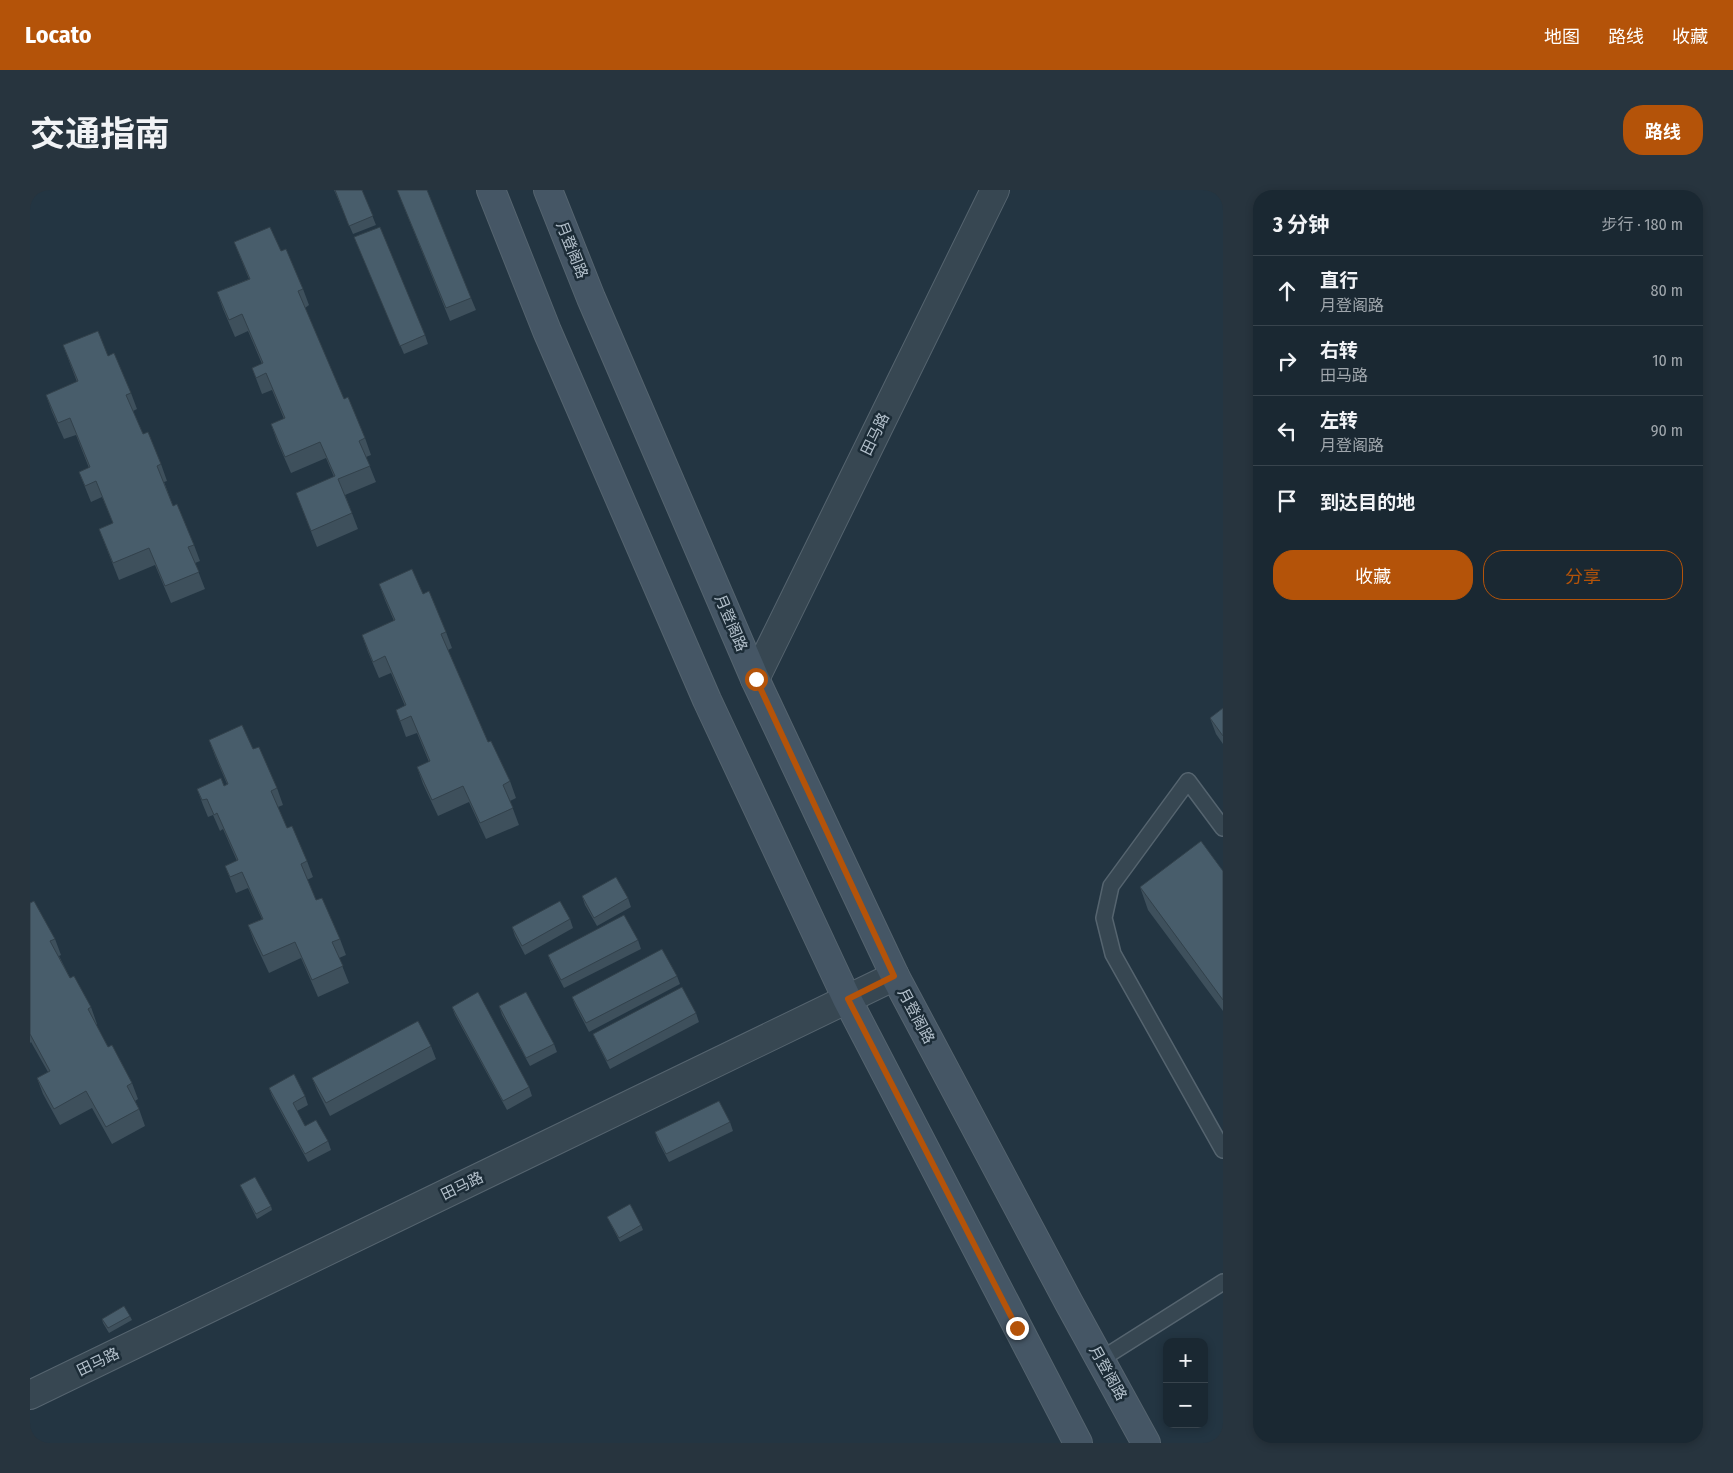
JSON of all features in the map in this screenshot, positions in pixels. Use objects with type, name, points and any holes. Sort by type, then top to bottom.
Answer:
[{"type":"main road","points":[[491,190],[547,331],[704,691],[848,999],[1078,1443]]},
{"type":"main road","name":"月登阁路","points":[[548,190],[591,298],[756,679],[894,976],[1146,1443]]},
{"type":"street","name":"田马路","points":[[756,679],[995,190]]},
{"type":"street","name":"田马路","points":[[30,1395],[894,976]]},
{"type":"lane","points":[[1223,828],[1188,781],[1111,886],[1104,918],[1113,954],[1223,1150]]},
{"type":"lane","points":[[1100,1360],[1223,1282]]},
{"type":"building","points":[[335,190],[362,190],[373,216],[349,226]]},
{"type":"building","points":[[397,190],[427,190],[471,298],[446,308]]},
{"type":"building","points":[[270,227],[281,251],[286,249],[303,289],[298,291],[344,399],[348,397],[365,438],[359,441],[370,466],[338,479],[352,513],[311,531],[296,493],[335,476],[320,442],[285,457],[271,424],[285,418],[266,373],[256,378],[252,368],[263,363],[242,314],[229,320],[217,292],[250,279],[234,242]]},
{"type":"building","points":[[380,227],[425,335],[400,346],[354,237]]},
{"type":"building","points":[[98,331],[108,356],[114,353],[131,393],[126,395],[143,434],[148,432],[161,464],[157,466],[173,506],[177,504],[194,545],[188,547],[199,572],[165,586],[149,548],[113,563],[99,529],[113,523],[96,481],[85,486],[79,472],[90,467],[70,418],[58,423],[46,395],[78,381],[63,345]]},
{"type":"building","points":[[412,569],[423,594],[429,591],[446,632],[441,634],[488,742],[491,741],[510,781],[503,785],[513,808],[480,823],[463,786],[432,800],[417,767],[430,761],[411,716],[400,721],[396,710],[406,705],[385,656],[373,662],[362,635],[395,620],[379,584]]},
{"type":"building","points":[[1223,708],[1223,736],[1210,718]]},
{"type":"building","points":[[242,725],[253,749],[259,747],[277,788],[271,791],[287,828],[292,826],[307,861],[301,864],[316,900],[322,898],[340,939],[332,942],[343,966],[312,980],[295,942],[263,956],[248,925],[263,919],[242,872],[230,877],[225,866],[238,860],[217,813],[214,815],[207,799],[202,800],[197,789],[221,778],[224,786],[228,784],[209,740]]},
{"type":"building","points":[[1201,841],[1223,871],[1223,1000],[1140,887]]},
{"type":"building","points":[[616,877],[628,898],[594,918],[582,896]]},
{"type":"building","points":[[34,901],[55,939],[50,941],[70,978],[74,976],[91,1007],[88,1009],[108,1047],[112,1045],[132,1083],[127,1086],[139,1109],[106,1127],[86,1091],[54,1109],[37,1078],[50,1071],[30,1034],[30,903]]},
{"type":"building","points":[[560,901],[570,919],[522,946],[512,927]]},
{"type":"building","points":[[624,915],[638,940],[561,980],[548,955]]},
{"type":"building","points":[[662,949],[677,976],[586,1023],[572,997]]},
{"type":"building","points":[[682,987],[696,1013],[607,1061],[593,1034]]},
{"type":"building","points":[[478,992],[529,1087],[503,1101],[452,1007]]},
{"type":"building","points":[[526,992],[554,1044],[526,1058],[499,1006]]},
{"type":"building","points":[[418,1021],[431,1046],[326,1103],[312,1078]]},
{"type":"building","points":[[294,1074],[305,1096],[293,1103],[305,1126],[316,1120],[328,1141],[305,1154],[269,1088]]},
{"type":"building","points":[[719,1101],[730,1122],[666,1154],[655,1132]]},
{"type":"building","points":[[255,1177],[271,1206],[256,1214],[240,1185]]},
{"type":"building","points":[[630,1204],[641,1225],[619,1238],[607,1217]]},
{"type":"building","points":[[124,1306],[130,1316],[108,1328],[102,1319]]},
{"type":"route","points":[[756,679],[894,976],[848,999],[1017,1328]]}]
